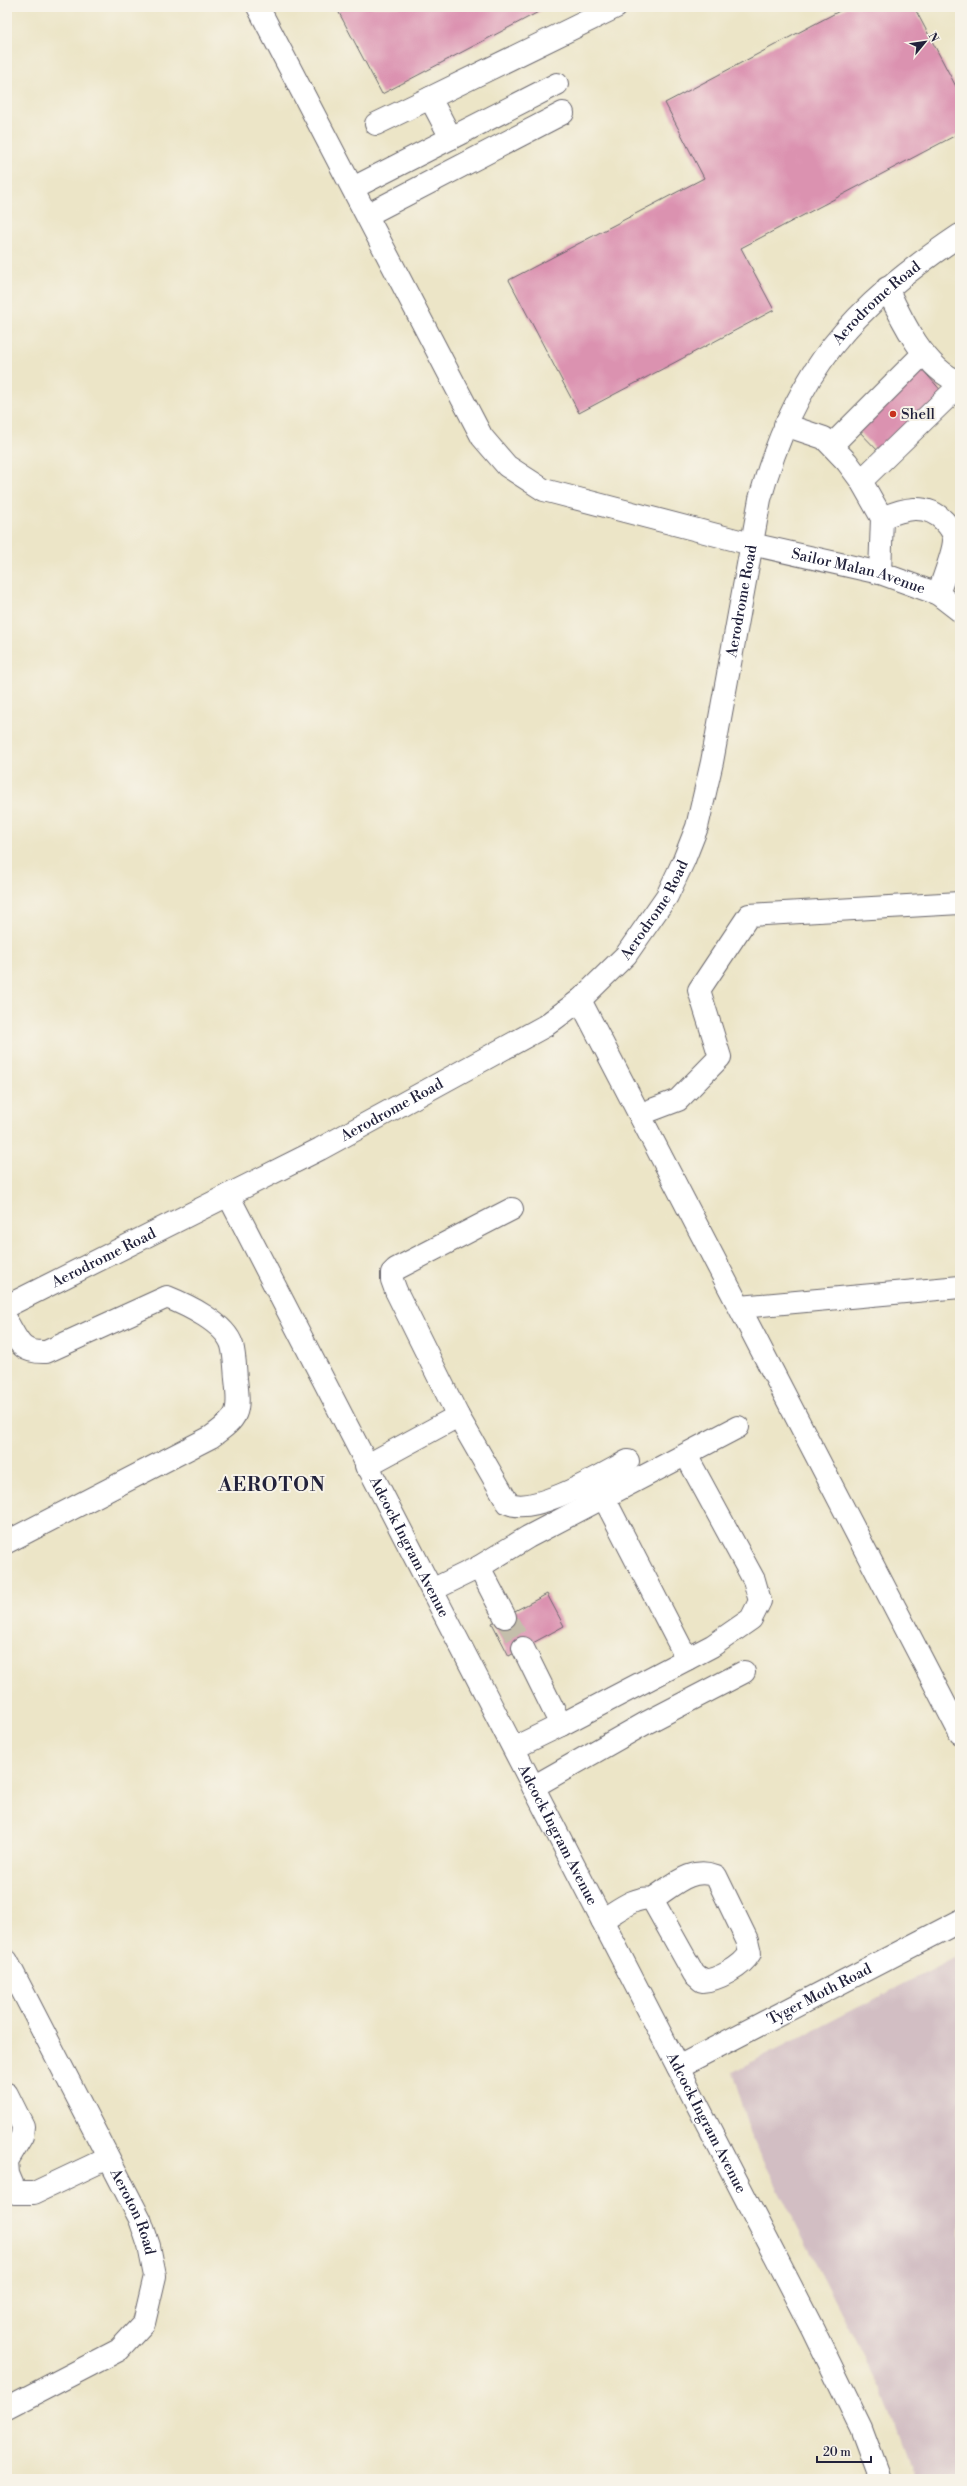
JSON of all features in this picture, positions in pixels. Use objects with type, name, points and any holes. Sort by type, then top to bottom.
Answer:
[{"type":"street","name":"Sailor Malan Avenue","points":[[258,7],[482,437],[506,466],[544,490],[751,544],[880,573],[938,594],[960,611]]},
{"type":"street","points":[[376,124],[616,7]]},
{"type":"street","points":[[353,188],[556,84]]},
{"type":"street","points":[[430,98],[451,138]]},
{"type":"street","points":[[367,215],[563,113]]},
{"type":"street","name":"Aerodrome Road","points":[[7,1306],[320,1149],[496,1054],[545,1026],[580,1000],[626,955],[647,927],[684,860],[705,798],[760,499],[770,460],[785,425],[816,368],[841,334],[887,288],[960,235]]},
{"type":"street","points":[[887,288],[904,324],[923,354],[952,380],[960,382]]},
{"type":"street","points":[[832,445],[923,354]]},
{"type":"street","points":[[861,481],[960,385]]},
{"type":"street","points":[[785,425],[824,438],[832,445],[861,481],[882,518],[880,573]]},
{"type":"street","points":[[882,518],[901,510],[925,508],[938,515],[950,527],[954,540],[938,594]]},
{"type":"street","points":[[641,1114],[678,1100],[720,1057],[699,990],[749,915],[960,903]]},
{"type":"street","points":[[580,1000],[641,1114],[960,1733]]},
{"type":"street","name":"Adcock Ingram Avenue","points":[[228,1195],[366,1466],[514,1748],[845,2393],[862,2428],[880,2479]]},
{"type":"street","points":[[512,1209],[392,1273],[392,1280],[396,1291],[458,1416],[505,1498],[513,1506],[530,1505],[557,1496],[628,1461]]},
{"type":"street","points":[[740,1307],[960,1287]]},
{"type":"street","points":[[7,1322],[22,1348],[31,1353],[46,1352],[167,1297],[190,1306],[220,1329],[232,1345],[239,1405],[231,1423],[211,1437],[7,1542]]},
{"type":"street","points":[[366,1466],[458,1416]]},
{"type":"street","points":[[432,1590],[480,1567],[528,1537],[738,1427]]},
{"type":"street","points":[[514,1748],[687,1659],[751,1619],[760,1601],[754,1580],[686,1455]]},
{"type":"street","points":[[604,1498],[687,1659]]},
{"type":"street","points":[[480,1567],[505,1617]]},
{"type":"street","points":[[523,1648],[561,1725]]},
{"type":"street","points":[[534,1787],[644,1724],[744,1672]]},
{"type":"street","points":[[602,1920],[638,1900],[646,1898],[652,1899],[695,1872],[705,1872],[716,1876],[747,1940],[750,1953],[746,1959],[714,1980],[702,1981],[694,1974],[652,1899]]},
{"type":"street","name":"Tyger Moth Road","points":[[678,2067],[960,1921]]},
{"type":"street","name":"Aeroton Road","points":[[7,1961],[140,2219],[149,2246],[156,2276],[144,2323],[120,2350],[7,2408]]},
{"type":"street","points":[[7,2094],[23,2126],[22,2136],[7,2161],[11,2192],[34,2193],[108,2158]]},
{"type":"shaded area","points":[[960,1955],[960,2479],[914,2479],[883,2394],[753,2140],[732,2072]]},
{"type":"building","points":[[336,7],[548,7],[382,94]]},
{"type":"building","points":[[847,7],[914,7],[960,94],[960,133],[741,248],[774,310],[579,413],[509,280],[704,178],[665,103]]},
{"type":"building","points":[[921,368],[944,394],[881,454],[857,429]]},
{"type":"building","points":[[547,1594],[564,1626],[509,1656],[492,1623]]},
{"type":"tunnel","points":[[505,1617],[523,1648]]},
{"type":"place","name":"Shell","points":[[893,414]]},
{"type":"district","name":"AEROTON","points":[[272,1484]]}]
